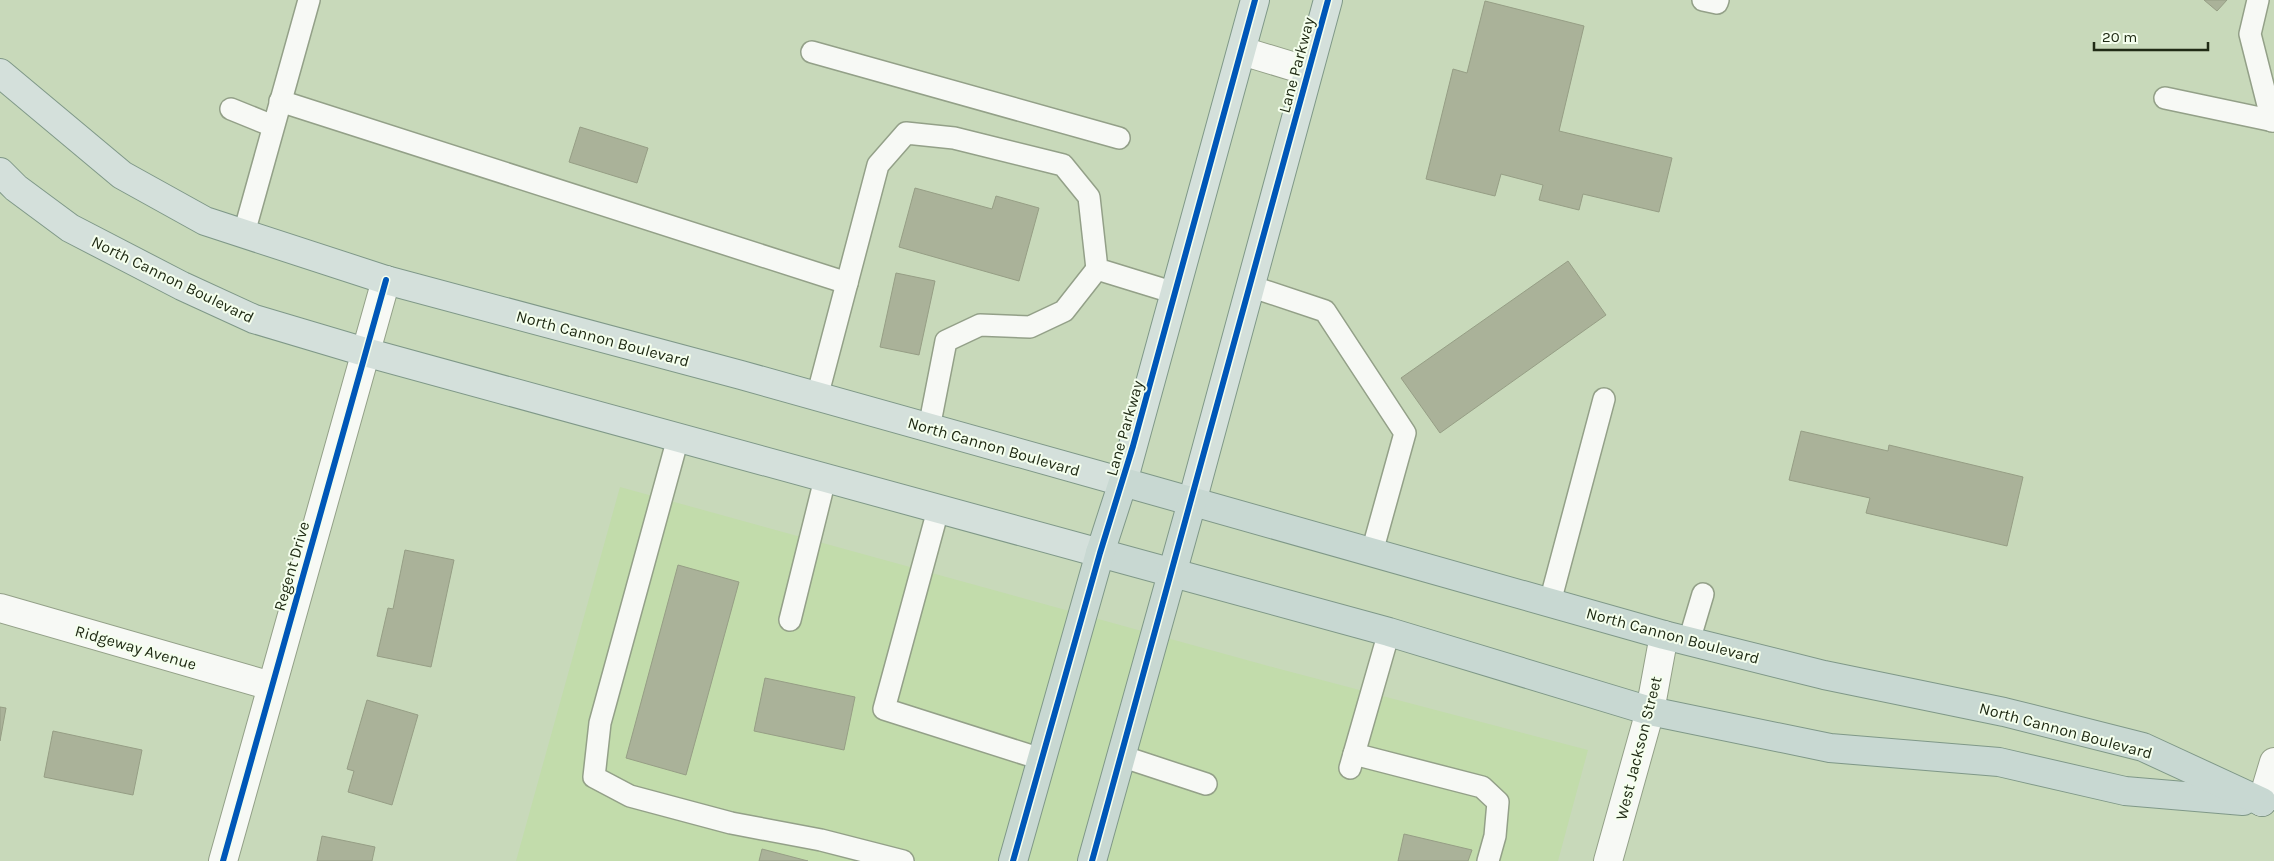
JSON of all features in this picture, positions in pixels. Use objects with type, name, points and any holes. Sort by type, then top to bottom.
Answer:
[{"type":"highway","name":"North Cannon Boulevard","points":[[1123,482],[1677,638],[1824,675],[2004,712],[2143,747],[2268,804]]},
{"type":"highway","name":"Lane Parkway","points":[[1013,861],[1100,553],[1123,482]]},
{"type":"highway","name":"Lane Parkway","points":[[1092,861],[1192,502]]},
{"type":"highway","name":"North Cannon Boulevard","points":[[1100,553],[1172,571],[1389,632],[1650,711],[1830,748],[1999,762],[2125,791],[2268,804]]},
{"type":"main road","name":"Lane Parkway","points":[[1123,482],[1255,0]]},
{"type":"main road","name":"Lane Parkway","points":[[1192,502],[1328,0]]},
{"type":"main road","name":"North Cannon Boulevard","points":[[0,73],[122,175],[205,221],[386,280],[1123,482]]},
{"type":"main road","name":"North Cannon Boulevard","points":[[0,172],[16,188],[70,228],[182,286],[254,319],[365,352],[1100,553]]},
{"type":"street","points":[[1242,51],[1308,71]]},
{"type":"street","name":"Regent Drive","points":[[223,861],[386,280]]},
{"type":"street","name":"Ridgeway Avenue","points":[[0,608],[271,686]]},
{"type":"street","name":"West Jackson Street","points":[[1608,861],[1650,711],[1677,638]]},
{"type":"street","points":[[2268,804],[2274,762]]},
{"type":"lane","points":[[244,233],[309,0]]},
{"type":"lane","points":[[1703,0],[1717,3],[1718,0]]},
{"type":"lane","points":[[2165,98],[2273,121],[2250,34],[2258,0]]},
{"type":"lane","points":[[812,52],[1119,138]]},
{"type":"lane","points":[[280,101],[847,283]]},
{"type":"lane","points":[[231,109],[273,126]]},
{"type":"lane","points":[[817,397],[878,165],[906,133],[954,138],[1063,164],[1089,197],[1097,269],[1064,311],[1030,327],[980,325],[946,341],[929,428]]},
{"type":"lane","points":[[1097,269],[1175,293]]},
{"type":"lane","points":[[1250,286],[1325,311],[1405,433],[1372,552]]},
{"type":"lane","points":[[1550,602],[1604,399]]},
{"type":"lane","points":[[678,438],[600,723],[594,777],[630,796],[731,823],[821,840],[903,861]]},
{"type":"lane","points":[[790,620],[825,478]]},
{"type":"lane","points":[[938,510],[884,709],[1041,759]]},
{"type":"lane","points":[[1677,638],[1703,594]]},
{"type":"lane","points":[[1389,632],[1352,761],[1482,787],[1498,802],[1495,836],[1488,861]]},
{"type":"lane","points":[[1121,756],[1206,784]]},
{"type":"shaded area","points":[[620,487],[1276,668],[1588,750],[1558,861],[516,861]]},
{"type":"building","points":[[2204,0],[2227,0],[2217,11]]},
{"type":"building","points":[[1485,1],[1584,26],[1559,131],[1672,158],[1659,212],[1583,194],[1579,210],[1539,200],[1543,185],[1501,174],[1495,196],[1426,179],[1453,69],[1467,73]]},
{"type":"building","points":[[580,127],[648,148],[637,183],[569,162]]},
{"type":"building","points":[[915,188],[992,209],[996,196],[1039,208],[1019,281],[899,247]]},
{"type":"building","points":[[1568,261],[1606,315],[1440,433],[1401,378]]},
{"type":"building","points":[[896,273],[935,281],[919,355],[880,347]]},
{"type":"building","points":[[1801,431],[1888,451],[1889,445],[2023,477],[2007,546],[1866,513],[1870,498],[1789,480]]},
{"type":"building","points":[[405,550],[454,560],[431,667],[377,656],[388,608],[393,609]]},
{"type":"building","points":[[678,565],[739,582],[686,775],[626,758]]},
{"type":"building","points":[[765,678],[855,697],[844,750],[754,731]]},
{"type":"building","points":[[367,700],[418,715],[392,805],[348,792],[354,771],[347,769]]},
{"type":"building","points":[[0,707],[6,708],[0,741]]},
{"type":"building","points":[[53,731],[142,750],[133,795],[44,777]]},
{"type":"building","points":[[1404,834],[1472,850],[1468,861],[1398,861]]},
{"type":"building","points":[[322,836],[375,847],[372,861],[317,861]]},
{"type":"building","points":[[762,849],[808,861],[759,861]]},
{"type":"cycle path","points":[[1013,861],[1100,553],[1133,446],[1255,0]]},
{"type":"cycle path","points":[[1092,861],[1328,0]]},
{"type":"cycle path","points":[[223,861],[386,280]]}]
